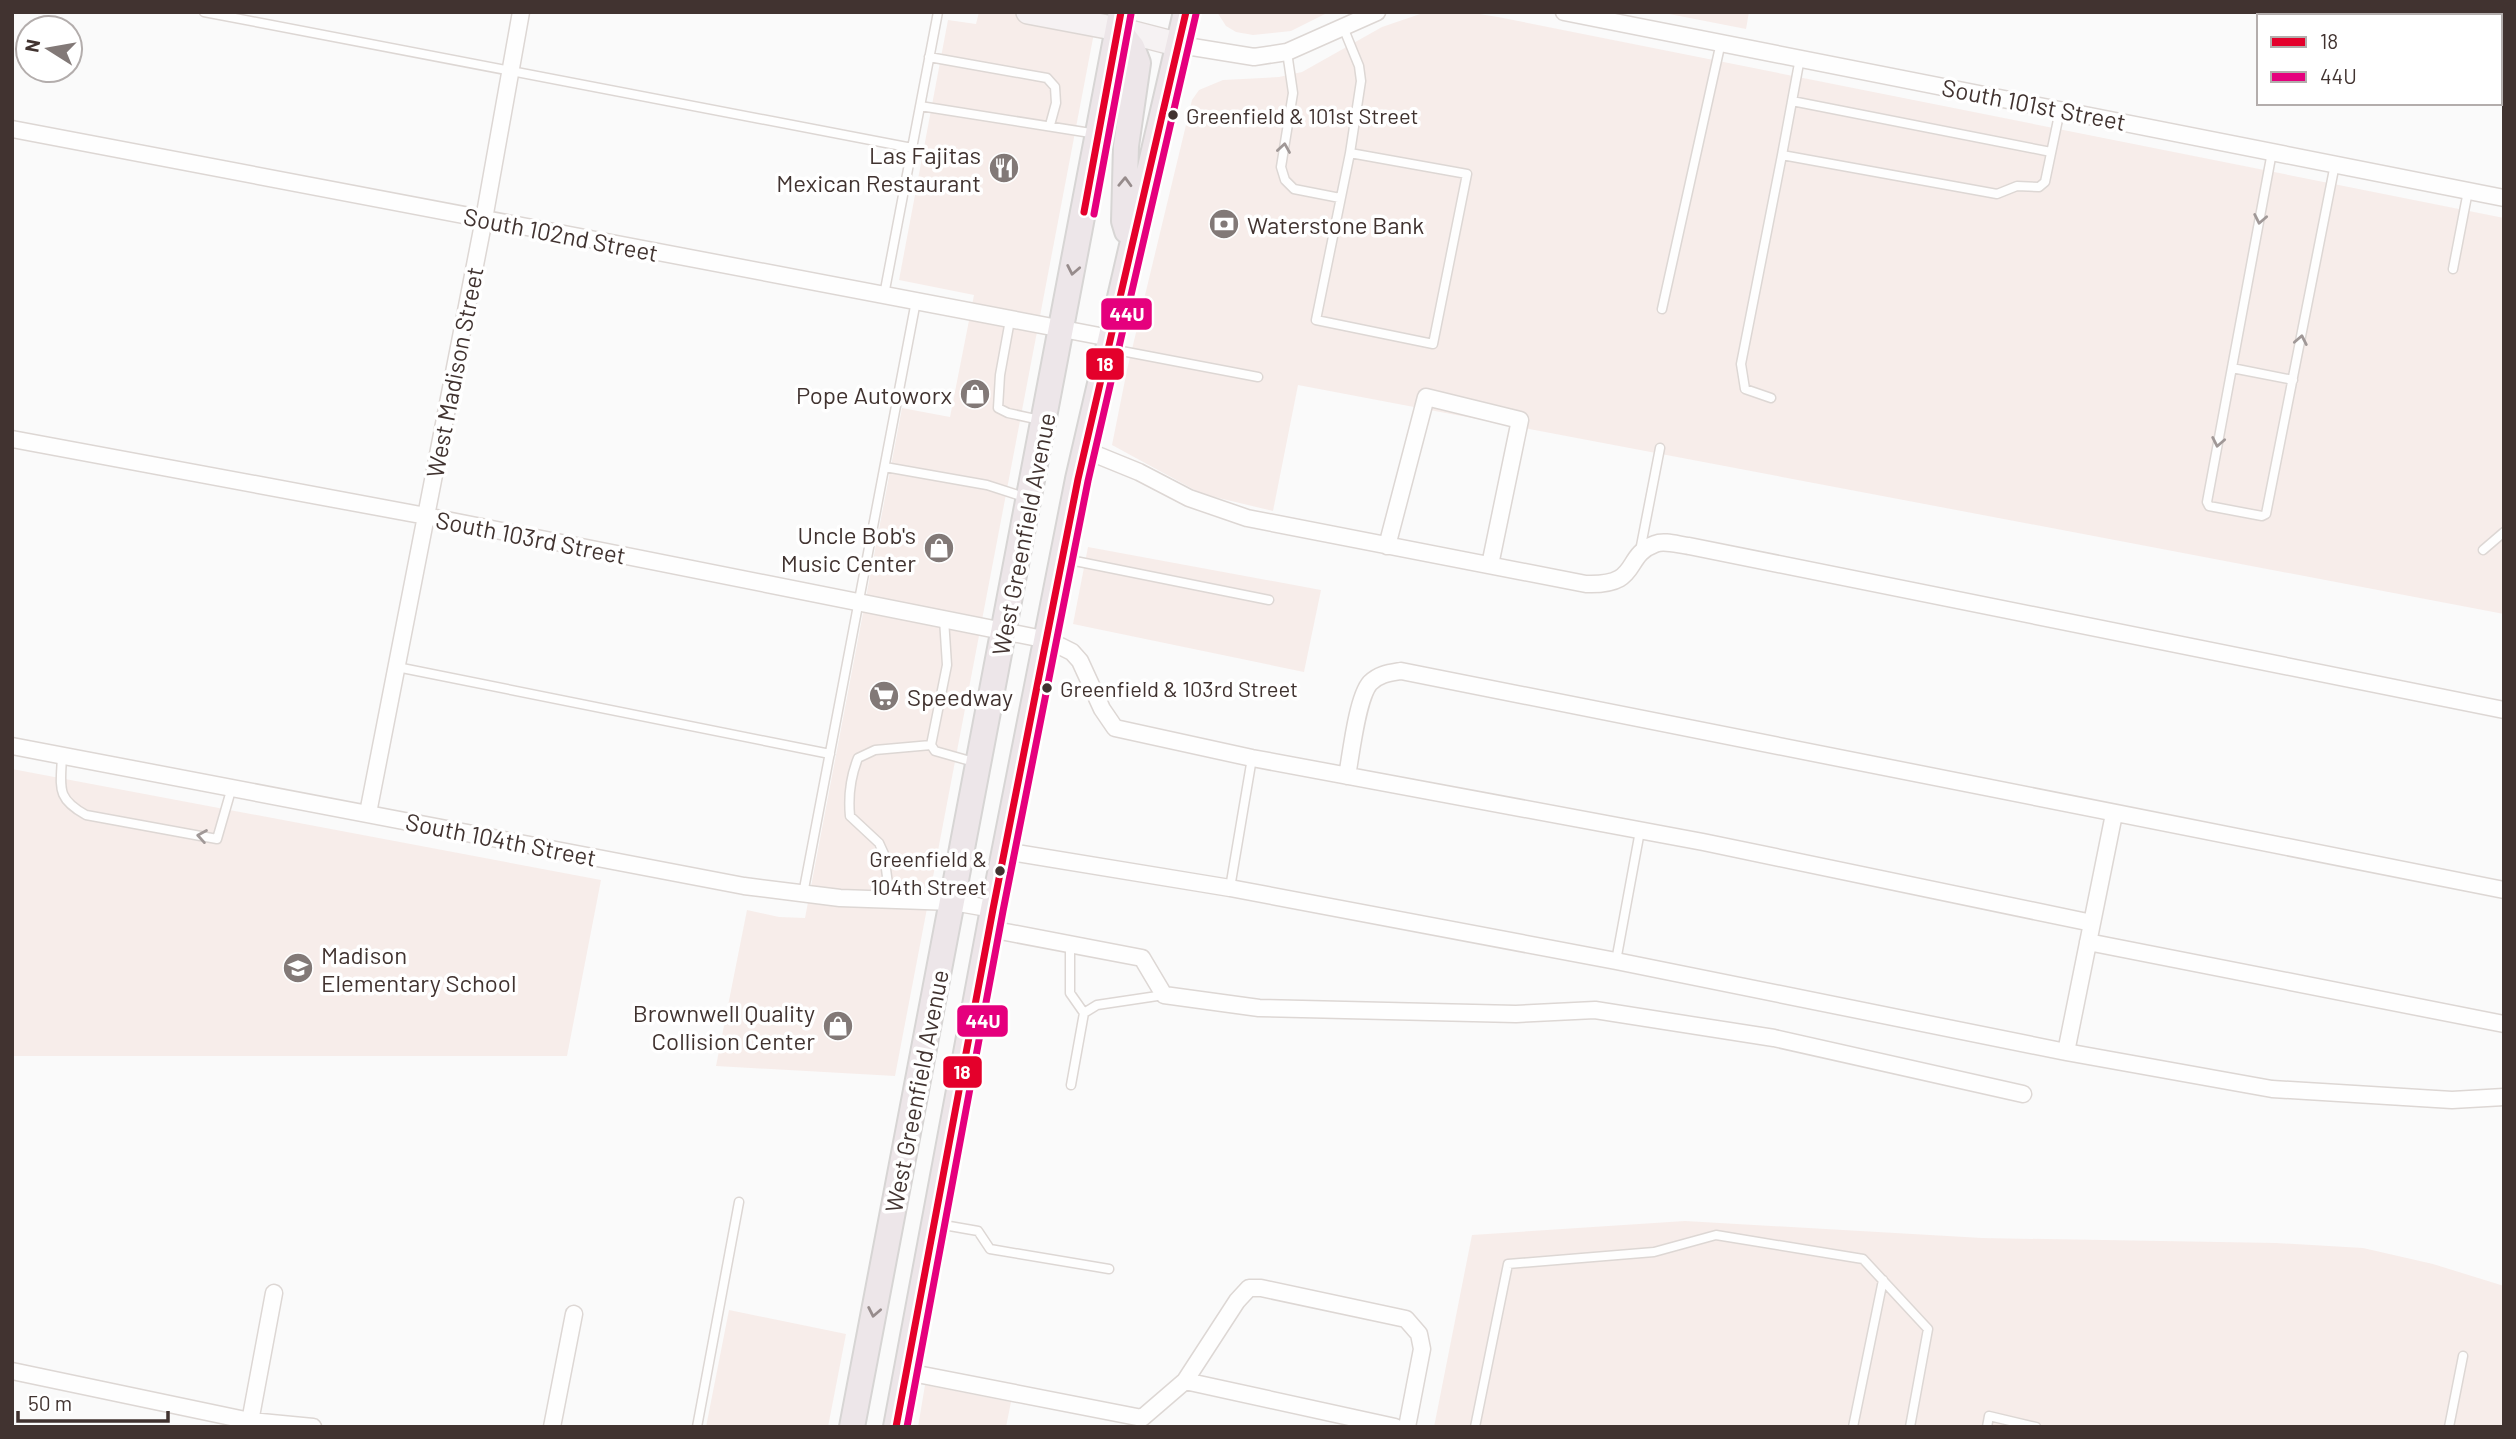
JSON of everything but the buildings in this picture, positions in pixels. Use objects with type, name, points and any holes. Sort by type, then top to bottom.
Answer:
[{"type":"main road","name":"West Greenfield Avenue","points":[[896,1427],[1005,851],[1085,450],[1186,12]]},
{"type":"main road","name":"West Greenfield Avenue","points":[[852,1427],[1120,20]]},
{"type":"main road","points":[[1120,20],[1138,62],[1126,146],[1124,221],[1131,249]]},
{"type":"street","name":"West Madison Street","points":[[369,813],[484,219],[521,12]]},
{"type":"street","points":[[1028,12],[1120,20],[1180,45],[1254,57],[1287,52],[1377,12]]},
{"type":"street","name":"South 101st Street","points":[[1564,12],[1633,19],[1721,43],[2504,198]]},
{"type":"street","name":"South 102nd Street","points":[[12,129],[916,301],[1062,330],[1109,344]]},
{"type":"street","points":[[1387,546],[1426,397],[1520,420],[1490,565]]},
{"type":"street","name":"South 103rd Street","points":[[12,439],[426,516],[1048,640]]},
{"type":"street","points":[[1085,450],[1139,472],[1189,498],[1247,518],[1586,584],[1604,585],[1618,581],[1631,569],[1640,554],[1656,542],[1689,546],[2504,710]]},
{"type":"street","points":[[1048,640],[1072,652],[1080,661],[1102,709],[1115,728],[1252,758],[1640,831],[2092,923]]},
{"type":"street","points":[[1347,776],[1362,698],[1369,684],[1384,674],[1401,671],[2504,890]]},
{"type":"street","name":"South 104th Street","points":[[12,746],[744,886],[839,898],[953,902],[992,919],[1070,945],[1142,958],[1164,995]]},
{"type":"street","points":[[2066,1052],[2114,814]]},
{"type":"street","points":[[1005,851],[1230,888],[1616,961],[2066,1052],[2272,1089],[2452,1100],[2504,1097]]},
{"type":"street","points":[[2088,942],[2504,1024]]},
{"type":"street","points":[[1164,995],[1259,1008],[1516,1014],[1595,1010],[1774,1038],[2023,1094]]},
{"type":"street","points":[[907,1372],[1142,1422],[1185,1381],[1237,1301],[1249,1288],[1261,1288],[1406,1319],[1419,1334],[1423,1349],[1407,1427]]},
{"type":"street","points":[[249,1424],[274,1293]]},
{"type":"street","points":[[552,1427],[574,1314]]},
{"type":"street","points":[[12,1371],[249,1424],[313,1427]]},
{"type":"street","points":[[1185,1381],[1395,1427]]},
{"type":"lane","points":[[204,12],[912,148]]},
{"type":"lane","points":[[884,295],[938,12]]},
{"type":"lane","points":[[1343,27],[1359,66],[1362,81],[1316,320],[1433,344],[1467,174],[1350,153]]},
{"type":"lane","points":[[1662,309],[1721,43]]},
{"type":"lane","points":[[1287,52],[1293,93],[1281,167],[1285,180],[1294,189],[1340,198]]},
{"type":"lane","points":[[929,57],[1047,78],[1055,87],[1056,103],[1050,125]]},
{"type":"lane","points":[[1771,398],[1745,389],[1741,364],[1800,58]]},
{"type":"lane","points":[[1792,101],[2051,152]]},
{"type":"lane","points":[[920,106],[1099,134]]},
{"type":"lane","points":[[1782,155],[1997,194],[2017,186],[2039,187],[2046,182],[2060,110]]},
{"type":"lane","points":[[2273,152],[2207,502],[2210,506],[2262,516],[2266,514],[2335,164]]},
{"type":"lane","points":[[2453,269],[2468,191]]},
{"type":"lane","points":[[803,894],[916,301]]},
{"type":"lane","points":[[1010,320],[1000,374],[998,408],[1007,413],[1045,421]]},
{"type":"lane","points":[[1109,344],[1258,377]]},
{"type":"lane","points":[[2232,368],[2293,380]]},
{"type":"lane","points":[[1640,554],[1660,448]]},
{"type":"lane","points":[[885,467],[988,485],[1030,499]]},
{"type":"lane","points":[[2483,550],[2504,532]]},
{"type":"lane","points":[[1063,559],[1269,600]]},
{"type":"lane","points":[[944,619],[947,665],[931,745],[935,751],[979,763]]},
{"type":"lane","points":[[397,667],[830,754]]},
{"type":"lane","points":[[890,899],[884,854],[879,843],[850,816],[848,794],[852,773],[858,758],[875,750],[931,745]]},
{"type":"lane","points":[[62,755],[61,789],[69,806],[86,815],[217,839],[232,787]]},
{"type":"lane","points":[[1230,888],[1252,758]]},
{"type":"lane","points":[[1616,961],[1640,831]]},
{"type":"lane","points":[[1070,945],[1070,993],[1084,1013],[1071,1084]]},
{"type":"lane","points":[[1084,1013],[1097,1005],[1164,995]]},
{"type":"lane","points":[[697,1427],[739,1202]]},
{"type":"lane","points":[[935,1223],[978,1231],[990,1249],[1109,1269]]},
{"type":"lane","points":[[1475,1427],[1507,1264],[1654,1252],[1716,1235],[1863,1259],[1928,1329],[1910,1427]]},
{"type":"lane","points":[[1853,1427],[1883,1280]]},
{"type":"lane","points":[[2449,1427],[2463,1356]]},
{"type":"lane","points":[[1987,1427],[1989,1416],[2036,1427]]},
{"type":"shaded area","points":[[979,12],[1098,12],[895,1076],[716,1066],[747,910],[779,917],[805,918],[902,408],[950,417],[974,295],[899,280],[948,20],[976,24]]},
{"type":"shaded area","points":[[1217,12],[1329,12],[1291,31],[1253,35],[1236,32],[1226,26]]},
{"type":"shaded area","points":[[1426,12],[1467,12],[1498,17],[2504,218],[2504,614],[1298,385],[1273,511],[1202,494],[1112,445],[1127,370],[1192,100],[1199,90],[1223,80],[1279,77],[1302,72],[1382,27]]},
{"type":"shaded area","points":[[1659,12],[1749,12],[1746,29]]},
{"type":"shaded area","points":[[1088,547],[1321,590],[1304,672],[1073,624]]},
{"type":"shaded area","name":"Madison Elementary School","points":[[12,769],[601,880],[567,1056],[12,1056]]},
{"type":"shaded area","points":[[1685,1221],[1982,1238],[2276,1243],[2363,1248],[2433,1264],[2504,1286],[2504,1427],[1434,1427],[1472,1235]]},
{"type":"shaded area","points":[[729,1310],[846,1334],[828,1427],[706,1427]]},
{"type":"shaded area","points":[[925,1385],[1011,1402],[1006,1427],[918,1427]]},
{"type":"transit line","name":"18","points":[[1084,212],[1121,12]]},
{"type":"transit line","name":"18","points":[[896,1427],[993,909],[1078,479],[1186,12]]},
{"type":"transit line","name":"44U","points":[[1094,214],[1131,14]]},
{"type":"transit line","name":"44U","points":[[907,1427],[1003,911],[1088,481],[1196,14]]},
{"type":"place","name":"Greenfield & 101st Street","points":[[1173,115]]},
{"type":"place","name":"Las Fajitas Mexican Restaurant","points":[[1004,168]]},
{"type":"place","name":"Waterstone Bank","points":[[1224,224]]},
{"type":"place","name":"Pope Autoworx","points":[[975,394]]},
{"type":"place","name":"Uncle Bob's Music Center","points":[[939,548]]},
{"type":"place","name":"Greenfield & 103rd Street","points":[[1047,688]]},
{"type":"place","name":"Speedway","points":[[884,696]]},
{"type":"place","name":"Greenfield & 104th Street","points":[[1000,871]]},
{"type":"place","name":"Madison Elementary School","points":[[298,968]]},
{"type":"place","name":"Brownwell Quality Collision Center","points":[[838,1026]]}]
